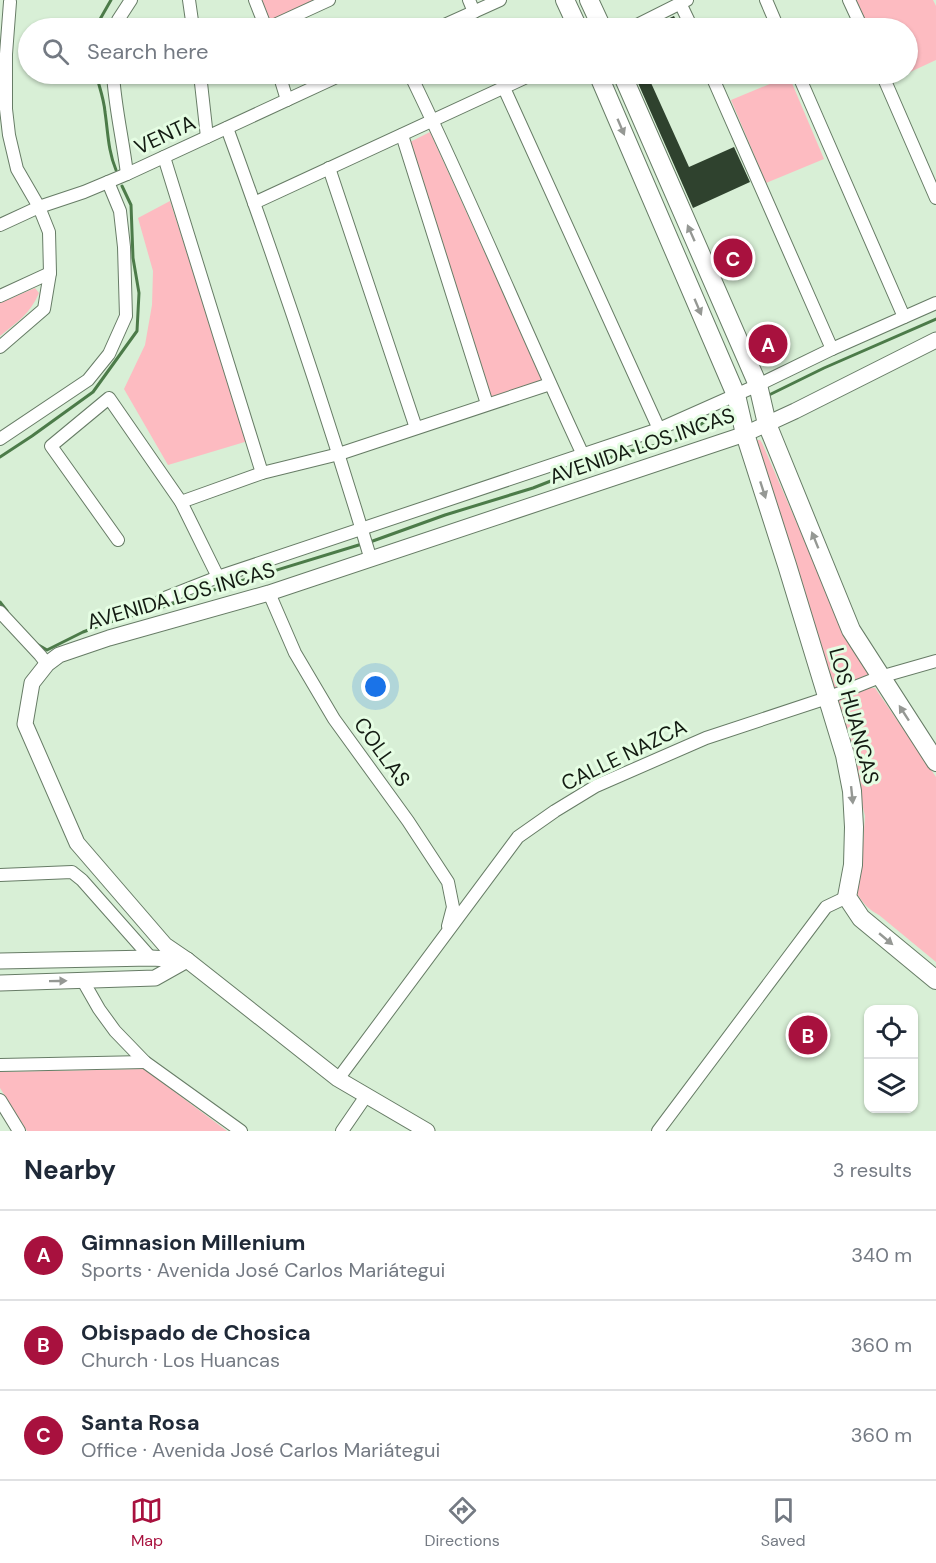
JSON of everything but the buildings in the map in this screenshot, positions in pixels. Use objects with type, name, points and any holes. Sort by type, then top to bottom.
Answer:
[{"type":"main road","points":[[565,0],[573,18]]},
{"type":"main road","points":[[589,0],[597,18]]},
{"type":"main road","name":"LOS HUANCAS","points":[[602,84],[736,395],[745,434],[828,698],[845,755],[852,790],[853,865],[847,897]]},
{"type":"main road","points":[[625,84],[758,385],[767,424],[851,630],[936,762]]},
{"type":"main road","points":[[847,897],[861,918],[936,980]]},
{"type":"street","points":[[119,18],[131,0]]},
{"type":"street","points":[[189,0],[192,18]]},
{"type":"street","points":[[255,0],[263,18]]},
{"type":"street","points":[[289,18],[329,0]]},
{"type":"street","points":[[453,18],[471,6],[500,0]]},
{"type":"street","points":[[766,0],[774,18]]},
{"type":"street","points":[[849,0],[857,18]]},
{"type":"street","points":[[650,18],[683,1],[689,18]]},
{"type":"street","points":[[0,347],[44,309],[51,273],[50,232],[39,207],[17,169],[4,137],[6,109],[3,55],[10,2]]},
{"type":"street","points":[[114,84],[127,174]]},
{"type":"street","points":[[201,84],[207,137]]},
{"type":"street","points":[[282,84],[286,100]]},
{"type":"street","name":"VENTA","points":[[0,225],[39,207],[127,174],[321,84]]},
{"type":"street","points":[[415,84],[583,455]]},
{"type":"street","points":[[254,203],[512,84]]},
{"type":"street","points":[[715,84],[832,349]]},
{"type":"street","points":[[802,84],[904,317]]},
{"type":"street","points":[[886,84],[936,198]]},
{"type":"street","points":[[504,88],[659,429]]},
{"type":"street","points":[[227,128],[339,454],[371,560]]},
{"type":"street","points":[[402,135],[487,404]]},
{"type":"street","points":[[164,157],[262,473]]},
{"type":"street","points":[[329,168],[416,428]]},
{"type":"street","points":[[0,439],[88,380],[109,354],[126,316],[124,247],[120,211],[108,182]]},
{"type":"street","points":[[0,296],[51,273]]},
{"type":"street","points":[[162,599],[659,429],[936,303]]},
{"type":"street","name":"AVENIDA LOS INCAS","points":[[427,1131],[339,1080],[165,945],[77,843],[25,724],[32,683],[47,664],[59,655],[109,638],[269,593],[745,434],[936,340]]},
{"type":"street","points":[[181,502],[262,473],[339,454],[550,384]]},
{"type":"street","points":[[118,540],[51,446],[109,398],[181,502],[218,578]]},
{"type":"street","name":"COLLAS","points":[[269,593],[295,653],[334,719],[408,821],[448,882],[453,907],[446,933]]},
{"type":"street","points":[[0,612],[47,664]]},
{"type":"street","name":"CALLE NAZCA","points":[[339,1080],[518,837],[555,811],[596,786],[706,738],[828,698],[880,677],[936,661]]},
{"type":"street","points":[[0,875],[72,872],[82,880],[151,958]]},
{"type":"street","points":[[658,1131],[826,907],[847,897]]},
{"type":"street","points":[[0,961],[151,958],[187,960]]},
{"type":"street","points":[[0,983],[155,978],[187,960]]},
{"type":"street","points":[[83,981],[115,1031],[145,1062],[241,1131]]},
{"type":"street","points":[[0,1065],[145,1062]]},
{"type":"street","points":[[342,1131],[366,1096]]},
{"type":"street","points":[[0,1100],[19,1131]]},
{"type":"shaded area","points":[[261,0],[320,0],[282,18],[267,18]]},
{"type":"shaded area","points":[[856,0],[933,0],[936,6],[936,60],[918,68],[918,18],[864,18]]},
{"type":"shaded area","points":[[770,84],[792,84],[824,159],[766,183],[731,100]]},
{"type":"shaded area","points":[[430,132],[543,381],[489,399],[410,142]]},
{"type":"shaded area","points":[[170,201],[248,441],[168,465],[124,389],[145,345],[152,305],[153,271],[138,218]]},
{"type":"shaded area","points":[[35,288],[39,293],[32,306],[0,336],[0,303]]},
{"type":"shaded area","points":[[754,440],[760,440],[762,443],[818,572],[871,677],[822,692]]},
{"type":"shaded area","points":[[865,688],[875,688],[936,777],[936,962],[869,909],[857,894],[865,816],[854,770],[833,704],[840,696]]},
{"type":"shaded area","points":[[144,1069],[227,1131],[27,1131],[0,1088],[0,1072]]},
{"type":"waterway","points":[[101,18],[111,0]]},
{"type":"waterway","points":[[99,84],[116,170]]},
{"type":"waterway","points":[[0,457],[93,392],[137,331],[139,293],[133,258],[131,205],[122,186]]},
{"type":"waterway","points":[[769,395],[936,319]]},
{"type":"waterway","points":[[370,542],[445,515],[533,488],[622,453],[678,440],[707,420],[733,410]]},
{"type":"waterway","points":[[35,643],[47,650],[83,632],[110,622],[362,544]]},
{"type":"waterway","points":[[0,602],[7,611]]},
{"type":"place","name":"Santa Rosa","points":[[733,258]]},
{"type":"place","name":"Gimnasion Millenium","points":[[768,344]]},
{"type":"place","name":"Obispado de Chosica","points":[[808,1035]]}]
